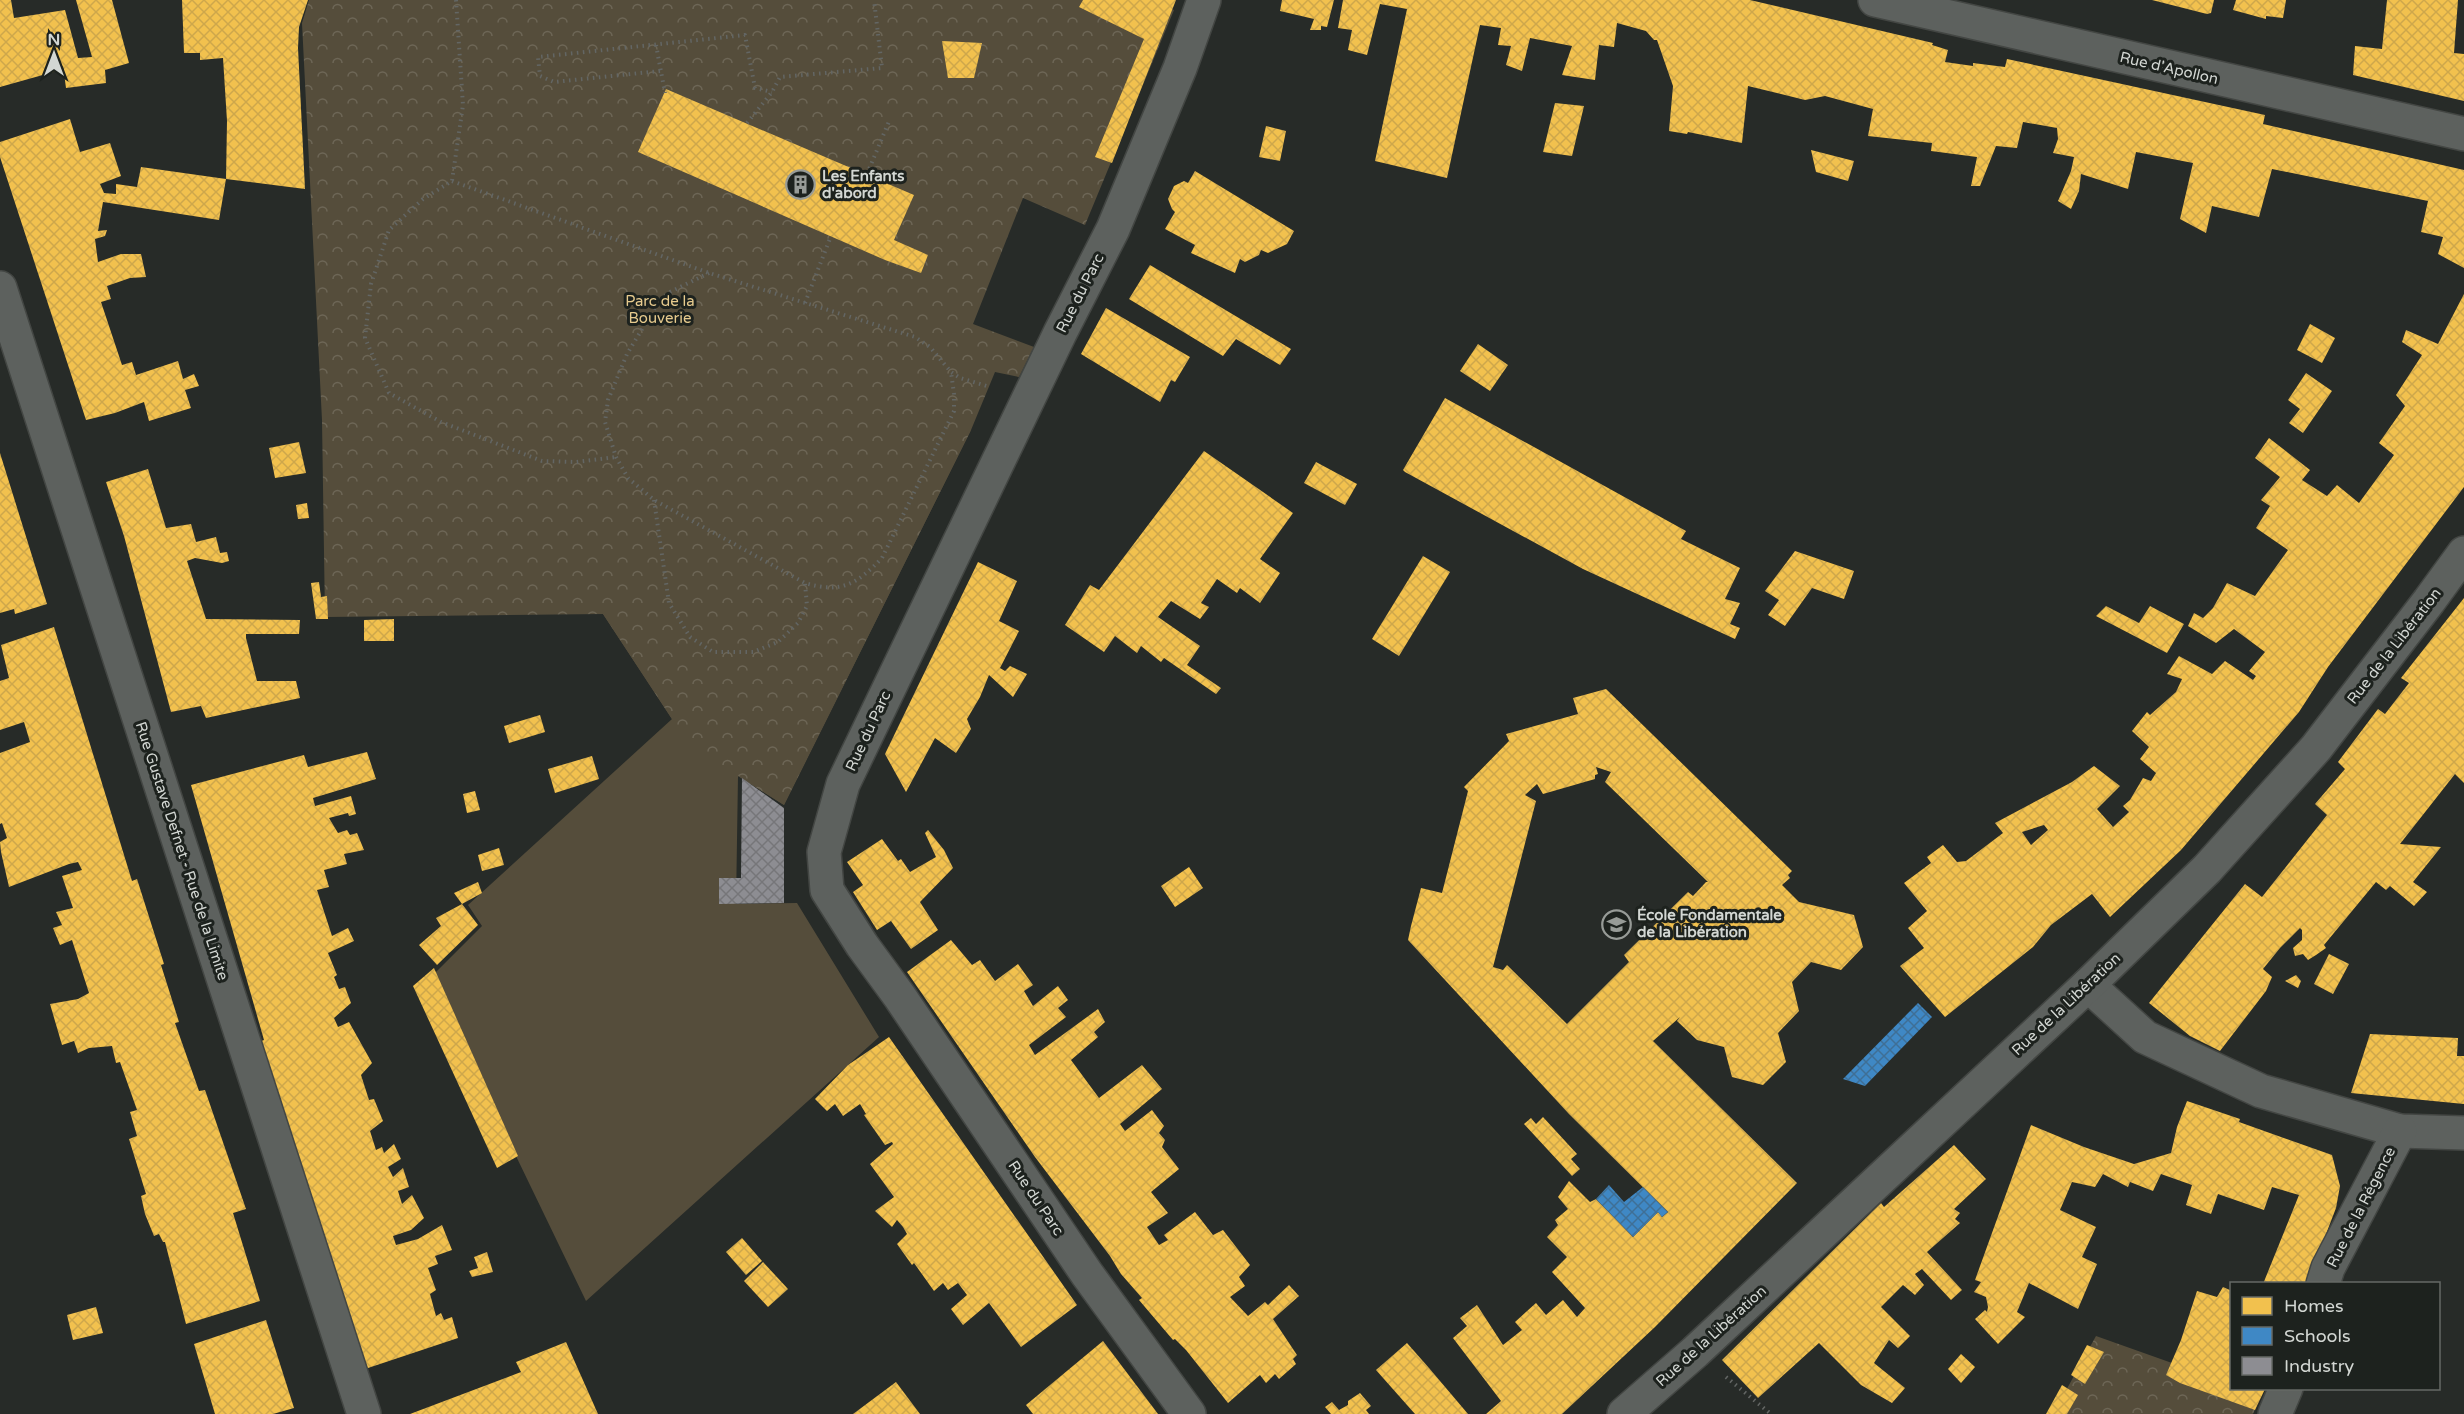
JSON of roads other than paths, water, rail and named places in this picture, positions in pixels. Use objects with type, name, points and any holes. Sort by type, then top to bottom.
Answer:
[{"type":"street","name":"Rue du Parc","points":[[1190,1414],[1087,1274],[900,997],[862,945],[827,890],[824,852],[843,784],[1060,333],[1113,229],[1180,68],[1203,0]]},
{"type":"street","name":"Rue d'Apollon","points":[[1875,0],[2464,134]]},
{"type":"street","name":"Rue Gustave Defnet - Rue de la Limite","points":[[0,288],[364,1414]]},
{"type":"street","name":"Rue de la Libération","points":[[1624,1414],[1695,1352],[2088,985],[2207,869],[2316,748],[2464,553]]},
{"type":"street","points":[[2088,985],[2145,1037],[2261,1091],[2400,1131],[2464,1133]]},
{"type":"street","name":"Rue de la Régence","points":[[2324,1282],[2328,1268],[2400,1131]]},
{"type":"street","points":[[2275,1414],[2286,1390]]},
{"type":"place","name":"Les Enfants d'abord","points":[[801,185]]},
{"type":"place","name":"École Fondamentale de la Libération","points":[[1616,924]]},
{"type":"park label","name":"Parc de la Bouverie","points":[[660,310]]}]
